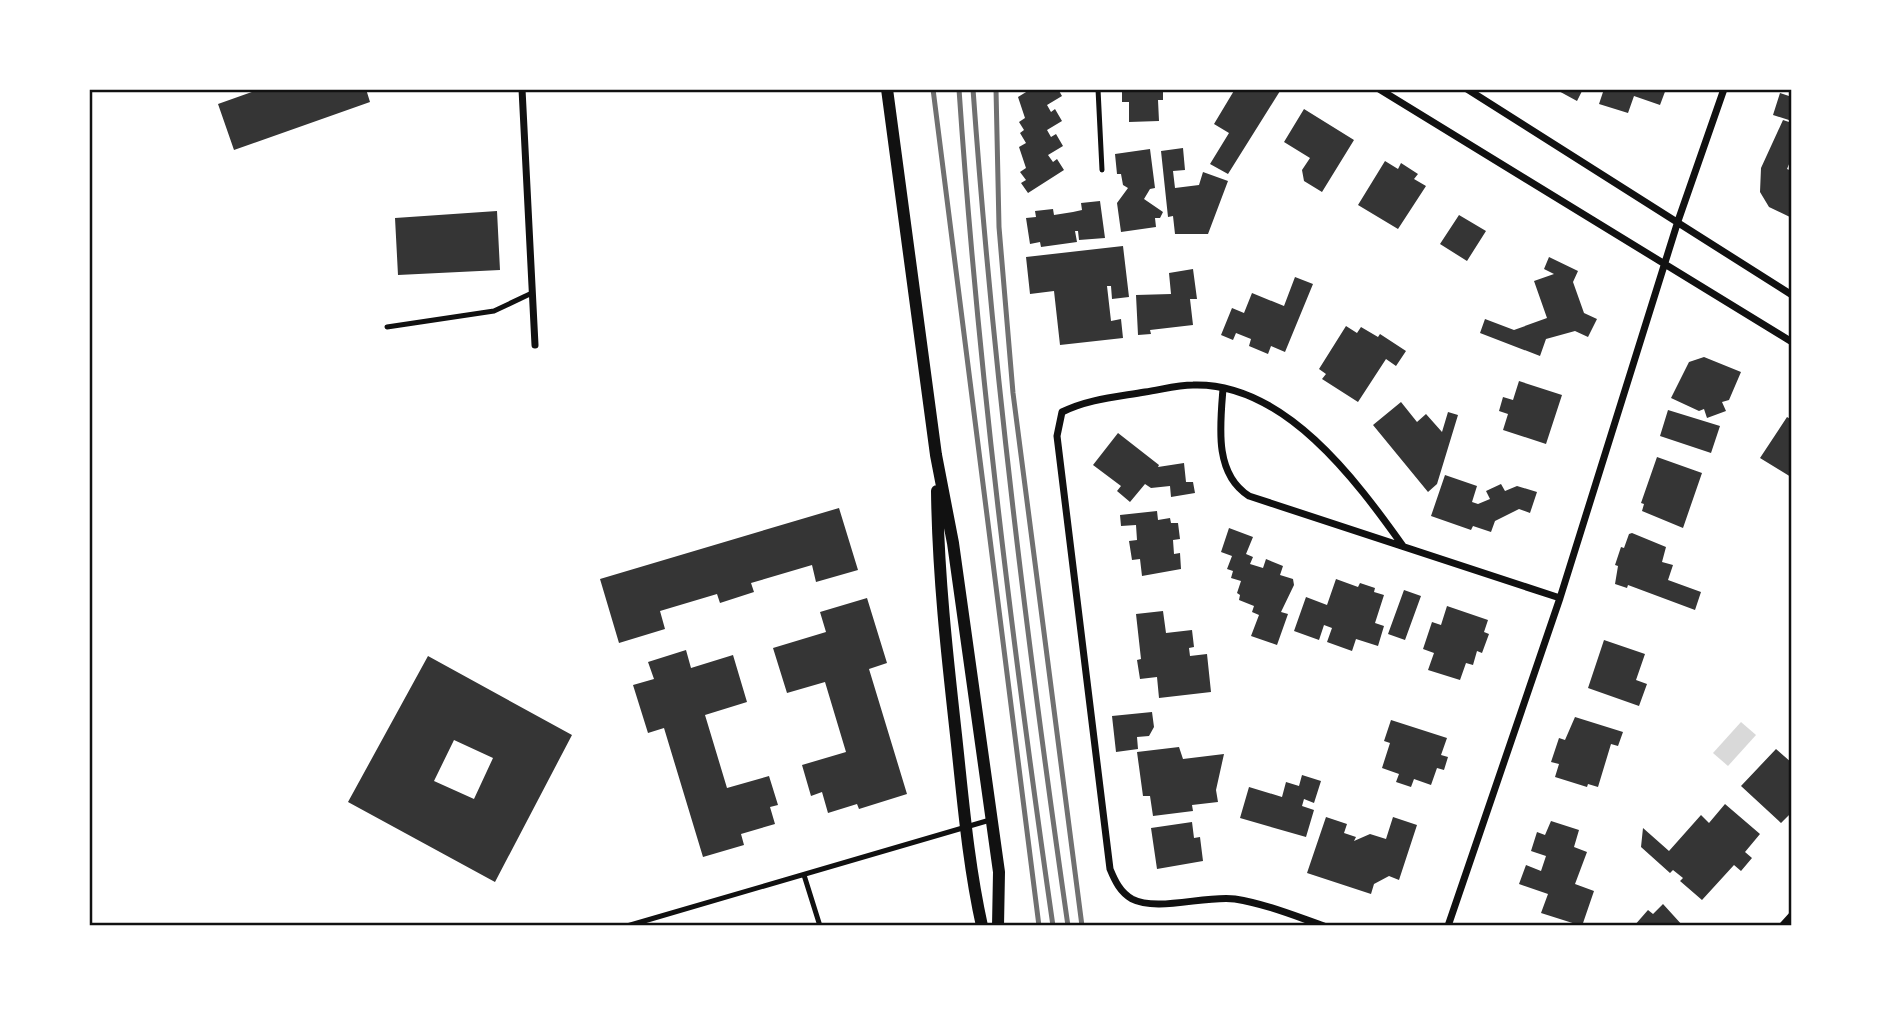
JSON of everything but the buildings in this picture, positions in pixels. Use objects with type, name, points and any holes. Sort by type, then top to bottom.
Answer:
[{"type":"street","points":[[522,89],[534,345]]},
{"type":"street","points":[[887,89],[936,455],[953,543],[999,872],[998,926]]},
{"type":"street","points":[[1380,89],[1792,342]]},
{"type":"street","points":[[1467,89],[1792,295]]},
{"type":"street","points":[[1448,926],[1560,597],[1678,221],[1724,89]]},
{"type":"street","points":[[1324,926],[1235,899],[1212,897],[1154,904],[1133,899],[1117,886],[1110,869],[1058,436],[1062,412],[1083,401],[1194,385],[1223,389],[1275,409],[1311,435],[1338,461],[1403,546]]},
{"type":"street","points":[[1223,389],[1224,467],[1236,488],[1263,501],[1560,597]]},
{"type":"street","points":[[936,455],[938,561],[966,827],[982,926]]},
{"type":"street","points":[[1782,926],[1792,915]]},
{"type":"lane","points":[[1098,89],[1102,170]]},
{"type":"lane","points":[[387,327],[494,311],[532,293]]},
{"type":"lane","points":[[627,926],[990,820]]},
{"type":"lane","points":[[804,875],[820,926]]},
{"type":"shaded area","points":[[1741,722],[1756,735],[1728,766],[1713,753]]},
{"type":"railway","points":[[933,89],[1039,926]]},
{"type":"railway","points":[[959,89],[976,299],[998,508],[1053,926]]},
{"type":"railway","points":[[973,89],[1001,404],[1039,717],[1068,926]]},
{"type":"railway","points":[[996,89],[999,227],[1013,393],[1082,926]]}]
